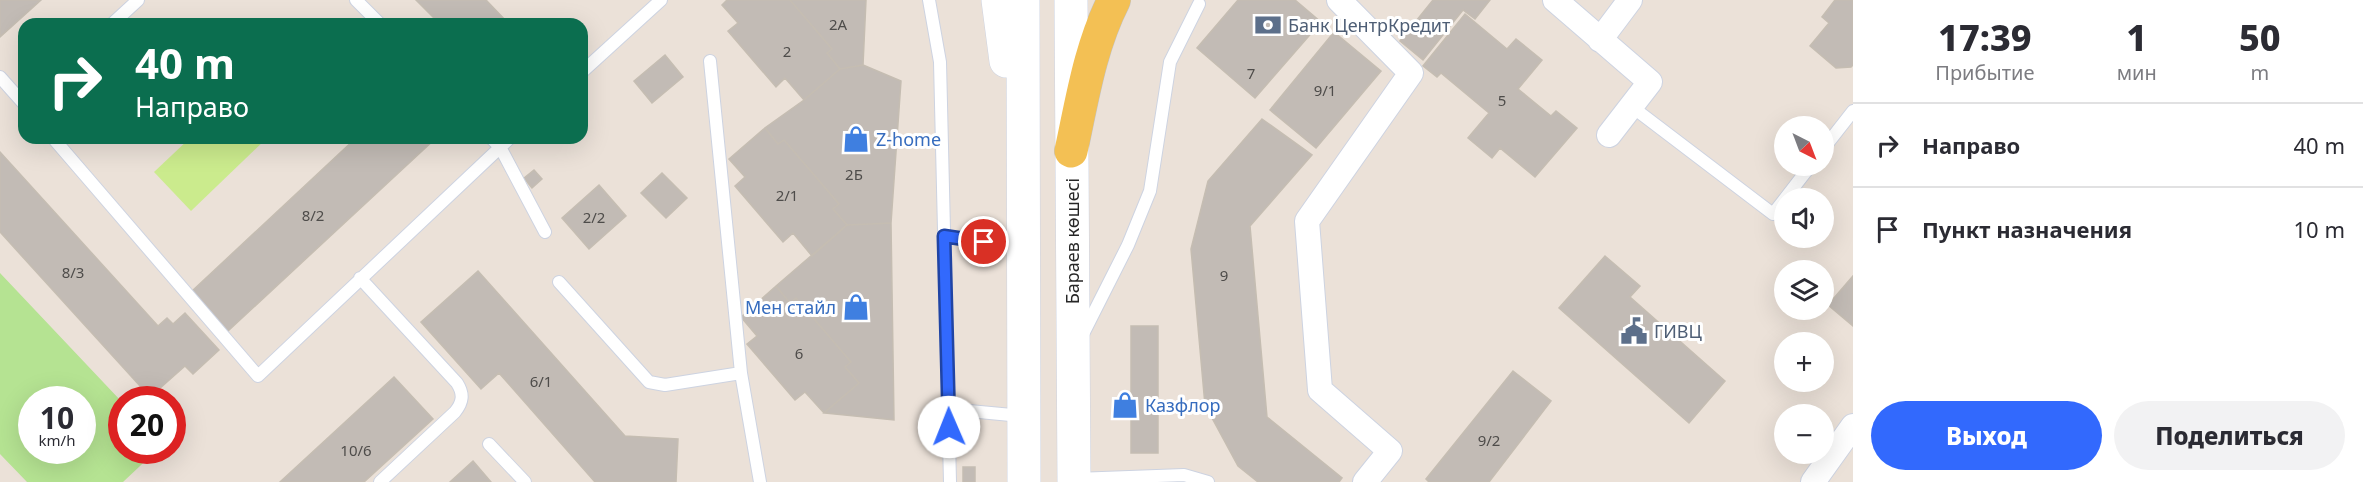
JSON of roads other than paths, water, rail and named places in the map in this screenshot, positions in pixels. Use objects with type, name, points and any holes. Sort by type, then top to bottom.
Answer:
[{"type":"main road","points":[[998,0],[1023,193]]},
{"type":"main road","points":[[1023,0],[1023,482]]},
{"type":"main road","name":"Бараев көшесі","points":[[1071,0],[1074,480]]},
{"type":"main road","points":[[1071,151],[1087,75],[1102,23],[1114,0]]},
{"type":"main road","points":[[1024,407],[1073,401]]},
{"type":"street","points":[[1339,0],[1411,73],[1307,220],[1320,390],[1390,451],[1365,482]]},
{"type":"street","points":[[1555,0],[1650,82],[1609,135]]},
{"type":"street","points":[[1600,40],[1630,0]]},
{"type":"street","points":[[1813,482],[1853,426]]},
{"type":"lane","points":[[118,18],[138,0]]},
{"type":"lane","points":[[356,0],[374,18]]},
{"type":"lane","points":[[588,67],[662,0]]},
{"type":"lane","points":[[929,0],[940,62],[950,482]]},
{"type":"lane","points":[[1072,354],[1128,245],[1150,191],[1170,62],[1199,4]]},
{"type":"lane","points":[[710,61],[741,373],[760,482]]},
{"type":"lane","points":[[0,77],[18,97]]},
{"type":"lane","points":[[1631,106],[1773,214],[1802,176]]},
{"type":"lane","points":[[1834,135],[1853,111]]},
{"type":"lane","points":[[58,144],[258,376],[495,144]]},
{"type":"lane","points":[[497,144],[545,232]]},
{"type":"lane","points":[[944,236],[1023,248]]},
{"type":"lane","points":[[360,278],[457,383],[462,394],[461,404],[455,412],[380,482]]},
{"type":"lane","points":[[559,282],[649,382],[665,385],[741,373]]},
{"type":"lane","points":[[948,409],[1024,407]]},
{"type":"lane","points":[[489,444],[525,482]]},
{"type":"lane","points":[[1074,480],[1184,475],[1208,482]]},
{"type":"place","name":"Банк ЦентрКредит","points":[[1268,25]]},
{"type":"place","name":"Z-home","points":[[856,139]]},
{"type":"place","name":"Мен стайл","points":[[856,307]]},
{"type":"place","name":"ГИВЦ","points":[[1634,331]]},
{"type":"place","name":"Казфлор","points":[[1125,405]]}]
